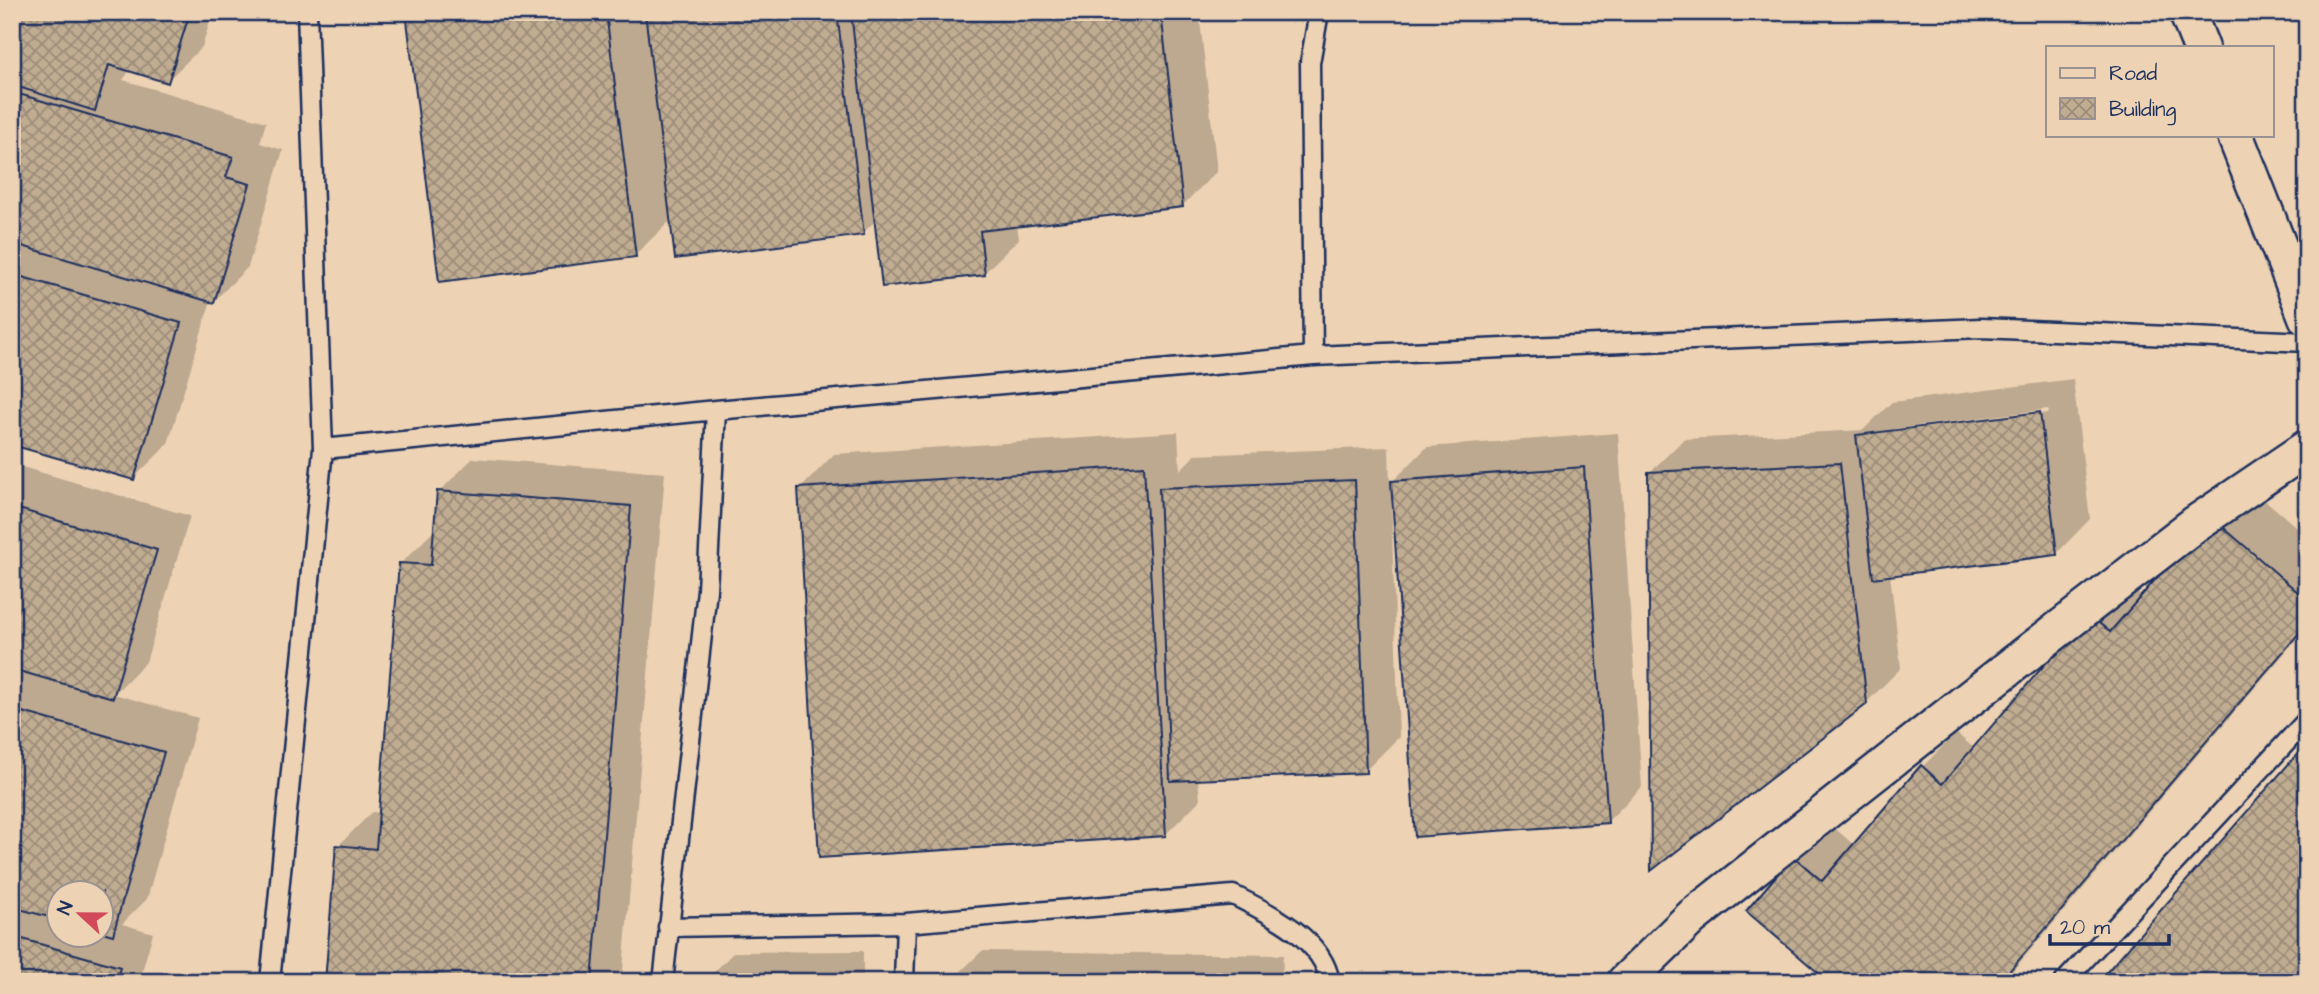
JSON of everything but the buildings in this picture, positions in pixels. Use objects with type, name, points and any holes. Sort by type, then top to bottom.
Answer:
[{"type":"street","points":[[2187,12],[2201,46]]},
{"type":"street","points":[[2235,136],[2307,318]]},
{"type":"street","points":[[1625,982],[1692,917],[1998,676],[2195,524],[2307,448]]},
{"type":"lane","points":[[270,982],[323,449],[307,12]]},
{"type":"lane","points":[[1313,356],[1310,63],[1319,12]]},
{"type":"lane","points":[[323,449],[1313,356],[1981,328],[2307,342]]},
{"type":"lane","points":[[663,982],[707,590],[716,410]]},
{"type":"lane","points":[[2064,982],[2307,720]]},
{"type":"lane","points":[[668,928],[906,923],[1233,895],[1277,917],[1304,938],[1328,970],[1330,982]]},
{"type":"lane","points":[[904,982],[906,923]]}]
